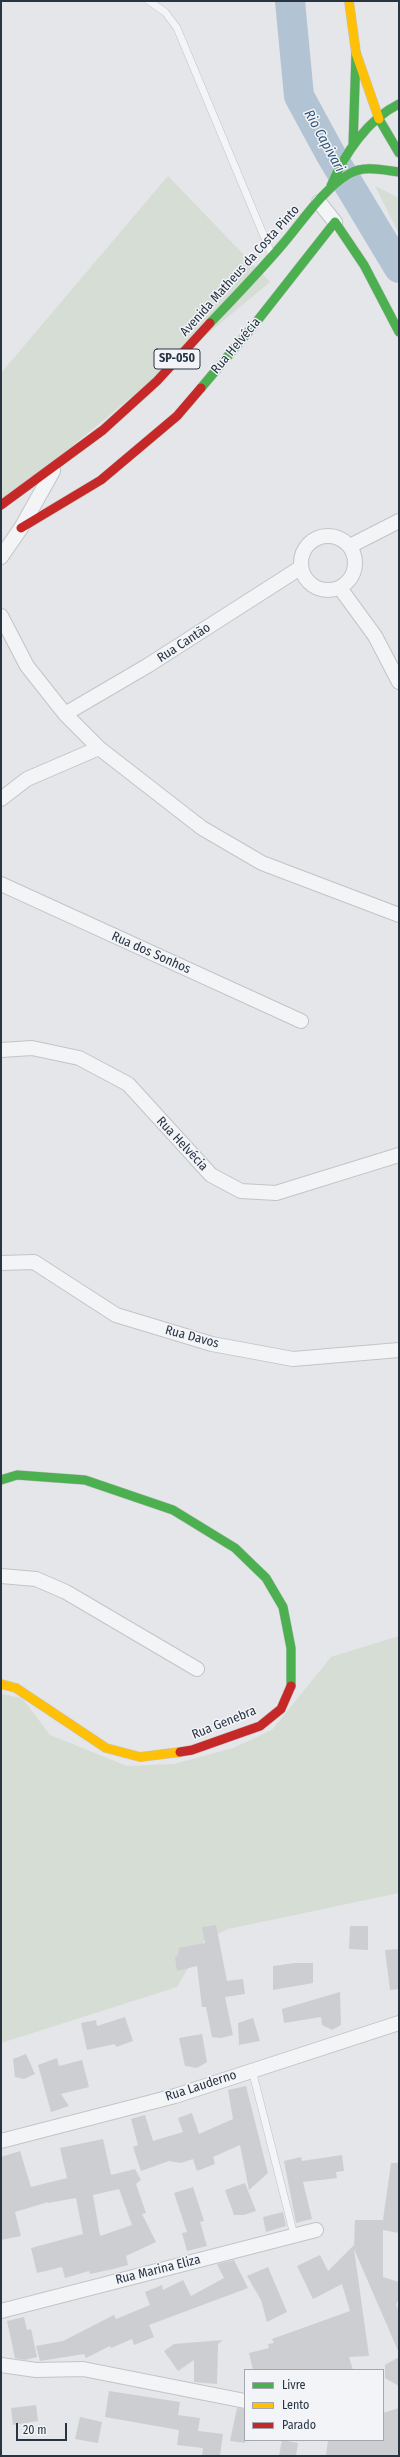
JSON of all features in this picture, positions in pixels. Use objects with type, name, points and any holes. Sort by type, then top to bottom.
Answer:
[{"type":"street","points":[[349,1],[356,53],[353,146]]},
{"type":"street","points":[[356,53],[379,119],[399,153]]},
{"type":"street","name":"SP-050","points":[[337,179],[344,160],[353,146],[379,119],[399,104]]},
{"type":"street","name":"SP-050","points":[[337,179],[370,168],[399,172]]},
{"type":"street","name":"Avenida Matheus da Costa Pinto","points":[[1,505],[103,430],[157,381],[272,257],[320,202],[337,179]]},
{"type":"street","points":[[320,202],[364,265],[399,332]]},
{"type":"street","name":"Rua Helvécia","points":[[20,528],[101,480],[176,416],[254,325],[335,222]]},
{"type":"street","points":[[1,557],[20,528],[56,466]]},
{"type":"street","points":[[350,546],[399,521]]},
{"type":"street","points":[[322,535],[332,535],[342,539],[350,546],[355,557],[354,569],[349,580],[340,588],[330,590],[315,587],[304,577],[300,568],[300,557],[305,547],[312,540],[322,535]]},
{"type":"street","name":"Rua Cantão","points":[[64,714],[148,666],[300,568]]},
{"type":"street","points":[[340,588],[376,636],[399,682]]},
{"type":"street","points":[[1,616],[27,666],[64,714],[99,748],[202,828],[262,863],[399,915]]},
{"type":"street","points":[[1,799],[27,779],[99,748]]},
{"type":"street","name":"Rua dos Sonhos","points":[[1,884],[301,1021]]},
{"type":"street","name":"Rua Helvécia","points":[[1,1050],[32,1048],[79,1058],[128,1084],[211,1175],[241,1191],[276,1193],[399,1155]]},
{"type":"street","name":"Rua Davos","points":[[1,1263],[34,1262],[116,1315],[212,1344],[293,1359],[399,1350]]},
{"type":"street","name":"Rua Genebra","points":[[1,1480],[18,1475],[85,1480],[173,1510],[235,1548],[266,1578],[283,1607],[291,1648],[291,1687],[280,1709],[260,1726],[192,1750],[140,1757],[106,1748],[16,1688],[1,1684]]},
{"type":"street","points":[[1,1576],[36,1579],[66,1592],[197,1669]]},
{"type":"street","name":"Rua Lauderno","points":[[1,2141],[175,2096],[399,2023]]},
{"type":"street","name":"Rua Marina Eliza","points":[[1,2311],[316,2230]]},
{"type":"street","points":[[1,2365],[36,2370],[83,2369],[244,2401]]},
{"type":"lane","points":[[149,1],[165,12],[177,28],[272,257]]},
{"type":"lane","points":[[252,2070],[294,2235]]},
{"type":"shaded area","points":[[168,176],[270,282],[1,505],[1,373]]},
{"type":"shaded area","points":[[375,186],[399,198],[399,234]]},
{"type":"shaded area","points":[[399,1636],[399,1893],[228,1929],[204,1941],[177,1987],[1,2043],[1,1694],[22,1698],[50,1735],[127,1766],[174,1764],[233,1748],[272,1730],[331,1657]]},
{"type":"building","points":[[216,1925],[227,1981],[243,1979],[245,1994],[225,1997],[233,2035],[221,2038],[212,2037],[206,2007],[202,2007],[197,1966],[177,1971],[175,1957],[178,1955],[179,1948],[205,1943],[202,1927]]},
{"type":"building","points":[[350,1926],[368,1926],[368,1950],[349,1949]]},
{"type":"building","points":[[399,1949],[399,1989],[390,1990],[385,1950]]},
{"type":"building","points":[[295,1963],[313,1963],[313,1983],[273,1990],[273,1966]]},
{"type":"building","points":[[340,1992],[341,2025],[332,2030],[322,2025],[321,2017],[284,2023],[282,2009]]},
{"type":"building","points":[[125,2017],[133,2041],[116,2047],[115,2044],[87,2050],[81,2023],[96,2020],[97,2026]]},
{"type":"building","points":[[253,2018],[260,2041],[239,2045],[238,2023]]},
{"type":"building","points":[[202,2034],[207,2062],[197,2068],[185,2066],[179,2038]]},
{"type":"building","points":[[26,2054],[35,2074],[24,2079],[15,2077],[13,2059]]},
{"type":"building","points":[[57,2058],[59,2066],[82,2060],[89,2087],[61,2094],[69,2106],[51,2112],[38,2065]]},
{"type":"building","points":[[246,2086],[268,2173],[249,2190],[240,2145],[213,2157],[215,2164],[197,2171],[193,2159],[181,2163],[169,2161],[141,2171],[133,2147],[138,2145],[131,2119],[145,2115],[153,2141],[183,2132],[178,2118],[192,2113],[199,2134],[233,2119],[228,2090]]},
{"type":"building","points":[[103,2139],[111,2175],[135,2169],[141,2180],[136,2184],[146,2213],[142,2214],[156,2242],[126,2256],[128,2265],[90,2274],[89,2271],[65,2278],[62,2267],[37,2273],[31,2248],[83,2234],[76,2198],[48,2202],[15,2212],[21,2236],[1,2240],[1,2157],[20,2151],[31,2187],[67,2178],[60,2148]],"holes":[[[119,2189],[132,2225],[100,2236],[93,2195]]]},
{"type":"building","points":[[342,2155],[344,2171],[336,2172],[337,2178],[303,2182],[312,2219],[296,2223],[284,2161],[301,2157],[302,2161]]},
{"type":"building","points":[[391,2163],[399,2163],[399,2233],[383,2230],[383,2277],[399,2282],[399,2297],[396,2305],[399,2312],[399,2353],[354,2249],[369,2356],[349,2357],[353,2369],[253,2369],[249,2353],[269,2348],[268,2344],[274,2343],[272,2339],[350,2311],[342,2284],[313,2299],[297,2266],[320,2255],[328,2271],[354,2245],[355,2220],[383,2220]]},
{"type":"building","points":[[245,2183],[256,2211],[244,2215],[234,2215],[225,2190]]},
{"type":"building","points":[[193,2187],[204,2221],[200,2222],[207,2246],[187,2251],[182,2233],[187,2232],[174,2193]]},
{"type":"building","points":[[283,2212],[286,2226],[266,2232],[263,2217]]},
{"type":"building","points":[[234,2260],[248,2288],[149,2325],[154,2337],[134,2345],[132,2339],[111,2348],[110,2346],[86,2358],[84,2354],[40,2361],[36,2346],[63,2341],[114,2315],[116,2319],[150,2305],[145,2292],[162,2285],[163,2290],[183,2280],[191,2296],[224,2278],[217,2264]]},
{"type":"building","points":[[268,2267],[287,2312],[267,2322],[261,2300],[247,2276]]},
{"type":"building","points":[[24,2317],[27,2330],[31,2329],[37,2357],[25,2360],[15,2358],[7,2321]]},
{"type":"building","points":[[223,2340],[218,2344],[217,2384],[194,2382],[194,2360],[178,2371],[164,2351],[174,2344]]},
{"type":"building","points":[[399,2357],[399,2386],[385,2378],[385,2365]]},
{"type":"building","points":[[109,2391],[180,2402],[178,2415],[200,2418],[198,2431],[223,2434],[220,2456],[202,2456],[203,2448],[177,2445],[179,2430],[105,2417]]},
{"type":"building","points":[[36,2405],[38,2421],[13,2425],[11,2408]]},
{"type":"building","points":[[237,2408],[244,2409],[245,2443],[230,2441]]},
{"type":"building","points":[[399,2408],[399,2456],[326,2456],[328,2441],[384,2441],[384,2413]]},
{"type":"building","points":[[80,2417],[102,2422],[98,2443],[75,2439]]},
{"type":"building","points":[[282,2441],[298,2443],[296,2456],[279,2456]]},
{"type":"waterway","name":"Rio Capivari","points":[[290,1],[299,96],[331,155],[399,268]]},
{"type":"traffic: fast","points":[[353,146],[356,53]]},
{"type":"traffic: fast","points":[[331,186],[350,150],[367,128],[399,104]]},
{"type":"traffic: fast","points":[[379,119],[399,153]]},
{"type":"traffic: fast","points":[[210,323],[290,236],[321,197],[339,181],[355,171],[367,169],[399,172]]},
{"type":"traffic: fast","points":[[201,388],[254,325],[335,222],[364,265],[399,332]]},
{"type":"traffic: fast","points":[[1,1480],[17,1475],[85,1480],[173,1510],[235,1548],[266,1578],[283,1607],[291,1648],[291,1686]]},
{"type":"traffic: slow","points":[[349,1],[356,53],[379,119]]},
{"type":"traffic: slow","points":[[1,1684],[16,1688],[106,1748],[140,1757],[180,1752]]},
{"type":"traffic: jam","points":[[1,505],[103,430],[157,381],[210,323]]},
{"type":"traffic: jam","points":[[21,528],[101,480],[177,416],[201,388]]},
{"type":"traffic: jam","points":[[180,1752],[192,1750],[260,1726],[281,1709],[291,1686]]}]
